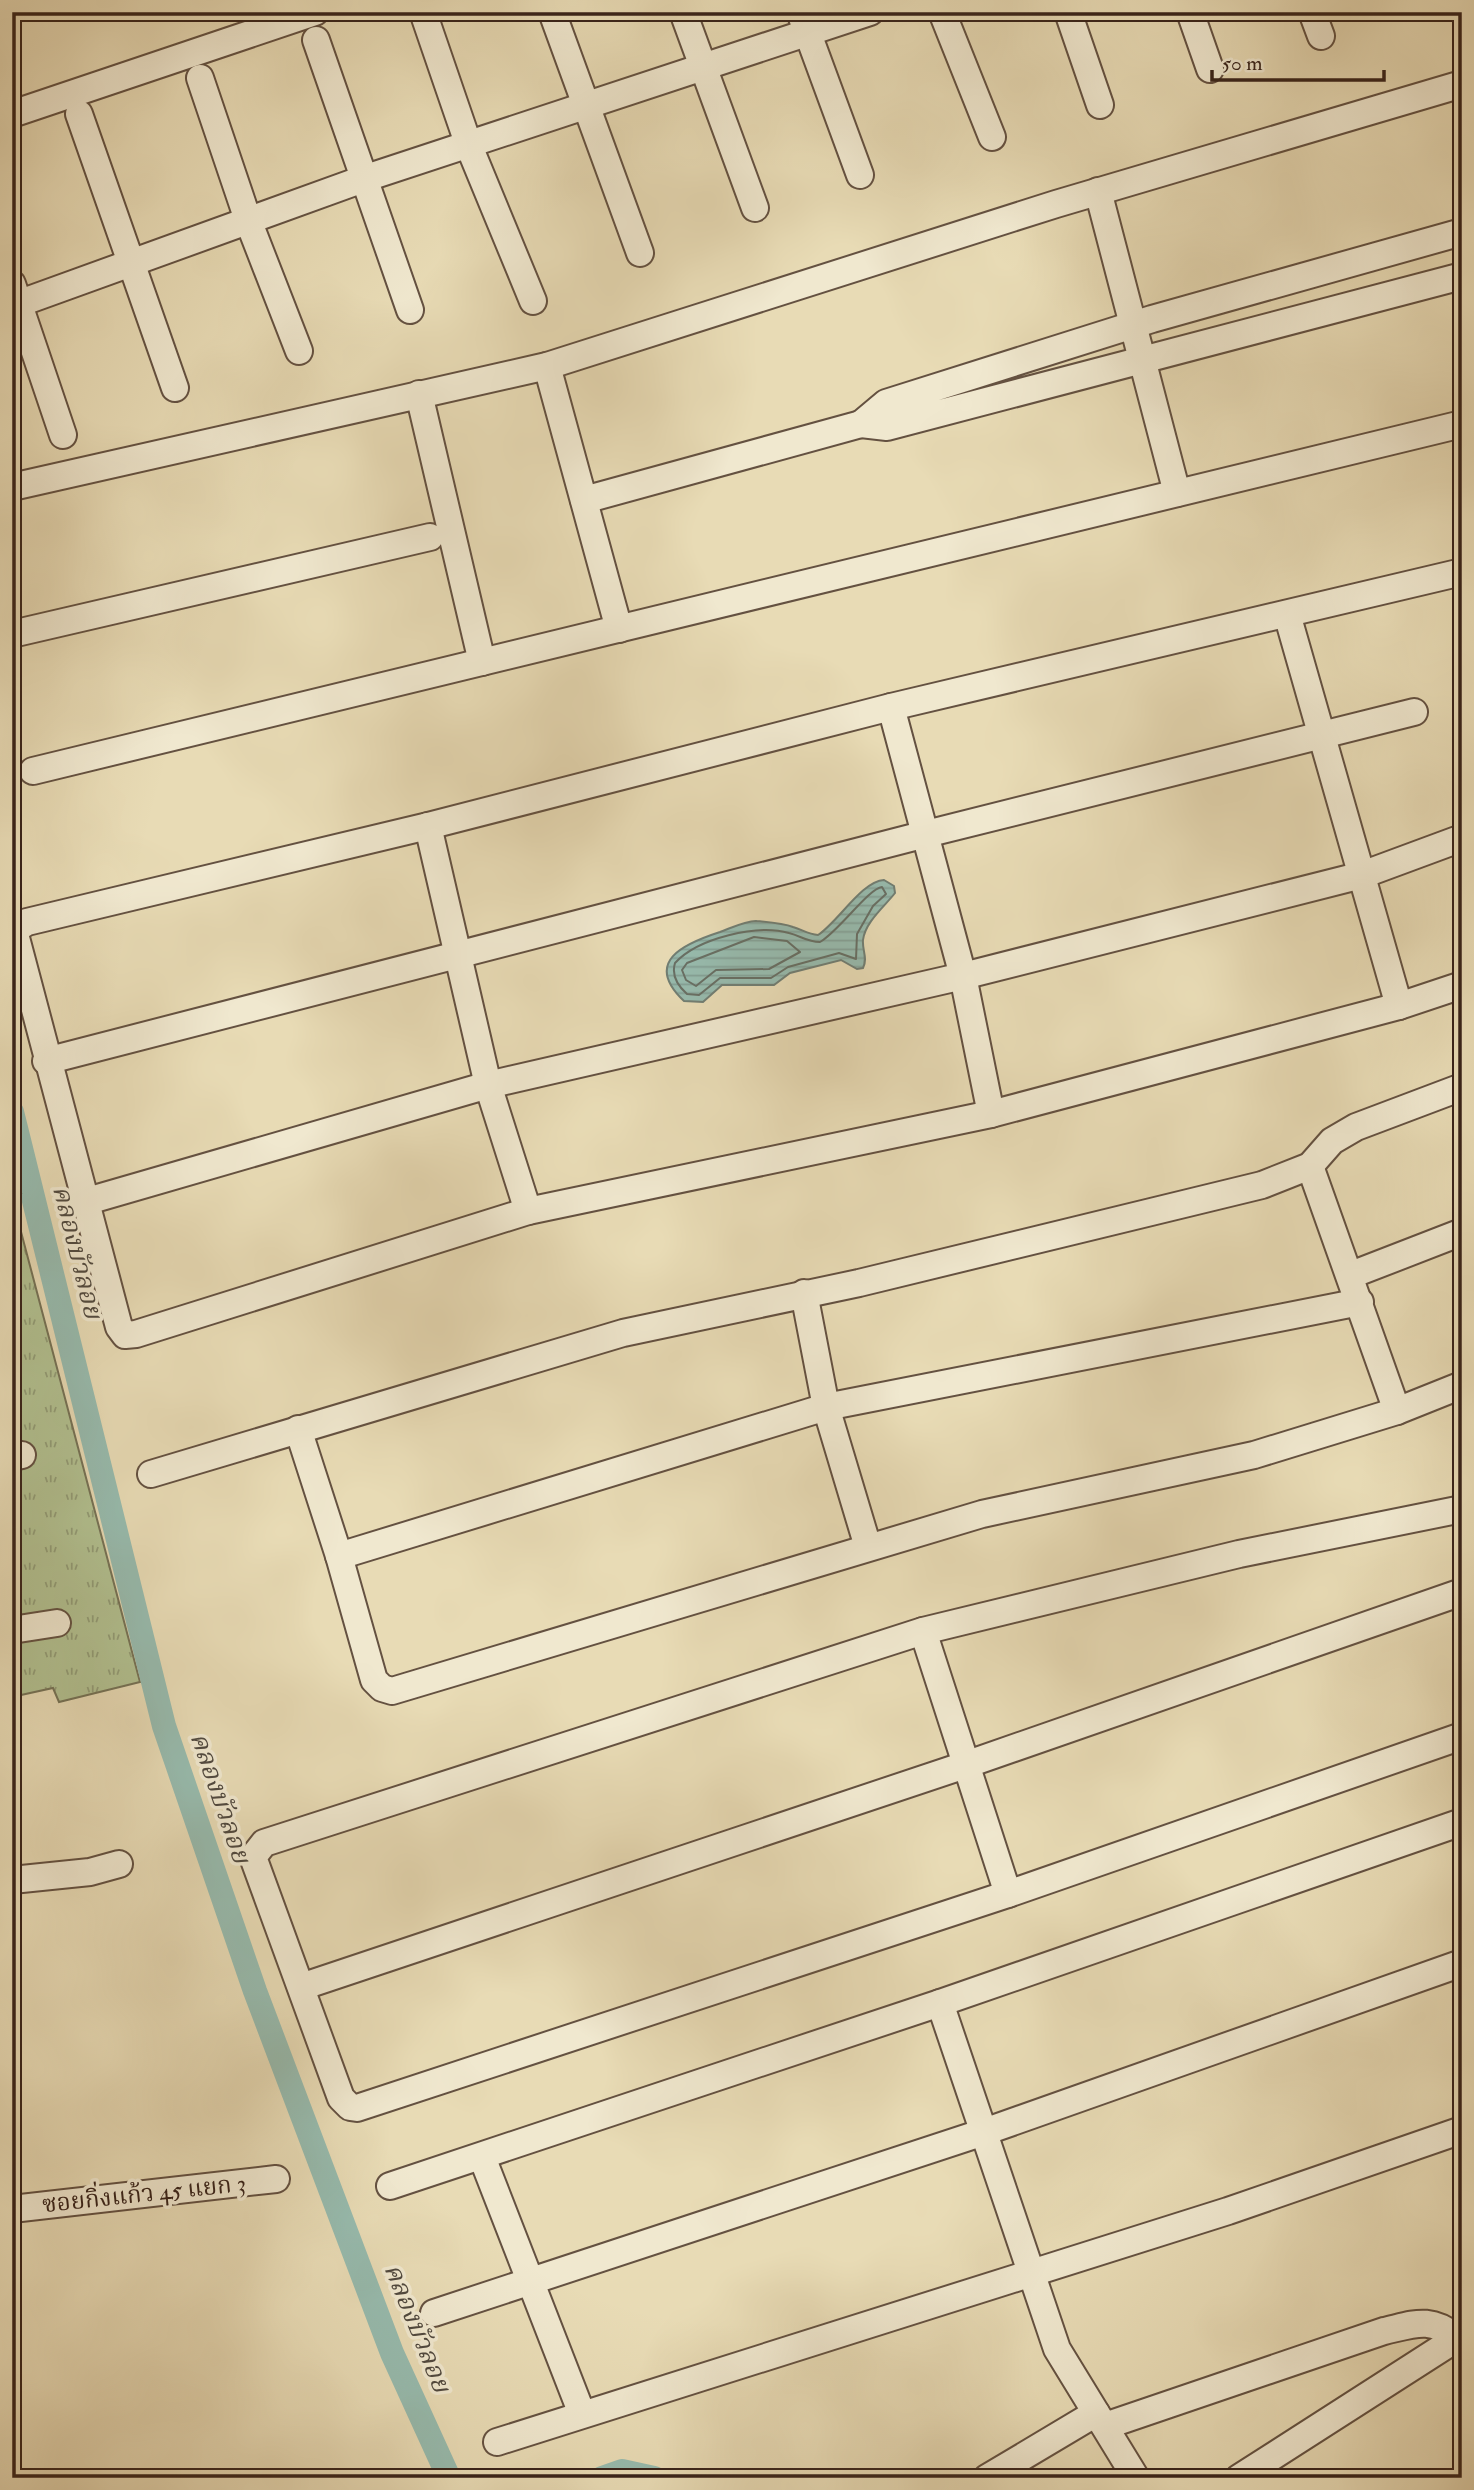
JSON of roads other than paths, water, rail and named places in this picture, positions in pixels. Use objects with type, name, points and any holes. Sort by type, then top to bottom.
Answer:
[{"type":"street","points":[[12,114],[315,12]]},
{"type":"street","points":[[423,12],[469,146],[533,301]]},
{"type":"street","points":[[552,12],[640,253]]},
{"type":"street","points":[[683,12],[755,208]]},
{"type":"street","points":[[64,435],[15,298],[132,262],[366,178],[469,146],[702,66],[804,24],[870,12]]},
{"type":"street","points":[[942,12],[992,137]]},
{"type":"street","points":[[1068,12],[1100,105]]},
{"type":"street","points":[[1190,12],[1210,69]]},
{"type":"street","points":[[804,24],[860,175]]},
{"type":"street","points":[[316,40],[410,310]]},
{"type":"street","points":[[200,78],[248,220],[299,352]]},
{"type":"street","points":[[12,488],[547,366],[1098,191],[1462,84]]},
{"type":"street","points":[[79,114],[175,388]]},
{"type":"street","points":[[1098,191],[1131,326],[1177,493]]},
{"type":"street","points":[[861,424],[886,403],[1131,326],[1462,232]]},
{"type":"street","points":[[584,500],[861,424],[887,427],[1462,276]]},
{"type":"street","points":[[547,366],[619,629]]},
{"type":"street","points":[[419,394],[482,662]]},
{"type":"street","points":[[33,771],[1462,424]]},
{"type":"street","points":[[12,635],[430,537]]},
{"type":"street","points":[[1462,572],[891,707],[428,826],[27,922],[17,928],[15,934],[84,1202],[119,1327],[125,1335],[136,1334],[528,1211],[991,1114],[1399,1006],[1462,985]]},
{"type":"street","points":[[1287,614],[1399,1006]]},
{"type":"street","points":[[891,707],[963,976],[991,1114]]},
{"type":"street","points":[[46,1061],[926,834],[1414,712]]},
{"type":"street","points":[[428,826],[488,1085],[528,1211]]},
{"type":"street","points":[[84,1202],[488,1085],[963,976],[1362,875],[1462,838]]},
{"type":"street","points":[[152,1474],[623,1333],[859,1283],[1262,1185],[1310,1166],[1332,1141],[1356,1127],[1462,1087]]},
{"type":"street","points":[[1310,1166],[1351,1275],[1397,1411]]},
{"type":"street","points":[[1351,1275],[1462,1233]]},
{"type":"street","points":[[804,1293],[826,1407],[868,1547]]},
{"type":"street","points":[[339,1556],[826,1407],[1360,1302]]},
{"type":"street","points":[[298,1429],[339,1556],[374,1679],[392,1691],[982,1514],[1254,1455],[1397,1411],[1462,1385]]},
{"type":"street","points":[[1462,1509],[1239,1554],[923,1631],[264,1843],[253,1857],[341,2098],[350,2107],[357,2108],[689,2002],[1462,1736]]},
{"type":"street","points":[[301,1987],[968,1764],[1462,1592]]},
{"type":"street","points":[[12,1630],[57,1623]]},
{"type":"street","points":[[923,1631],[1008,1894]]},
{"type":"street","points":[[390,2186],[940,2003],[1462,1822]]},
{"type":"street","points":[[12,1880],[90,1872],[119,1864]]},
{"type":"street","points":[[434,2313],[985,2132],[1462,1963]]},
{"type":"street","points":[[940,2003],[1057,2349],[1136,2478]]},
{"type":"street","points":[[497,2442],[1228,2211],[1462,2130]]},
{"type":"street","points":[[482,2157],[582,2414]]},
{"type":"street","name":"ซอยกิ่งแก้ว 45 แยก 3","points":[[12,2209],[276,2179]]},
{"type":"street","points":[[987,2478],[1100,2420],[1394,2329],[1429,2323],[1459,2336],[1239,2478]]},
{"type":"water","points":[[884,880],[894,886],[895,893],[871,921],[865,933],[863,968],[857,969],[841,960],[790,973],[774,985],[722,985],[703,1002],[684,1001],[672,987],[667,975],[668,965],[673,956],[693,942],[756,921],[785,925],[818,935],[867,887]]},
{"type":"waterway","name":"คลองบัวลอย","points":[[12,1112],[164,1726],[255,1991],[392,2353],[449,2478]]},
{"type":"waterway","name":"คลองบัวลอย","points":[[602,2478],[622,2471],[654,2478]]}]
